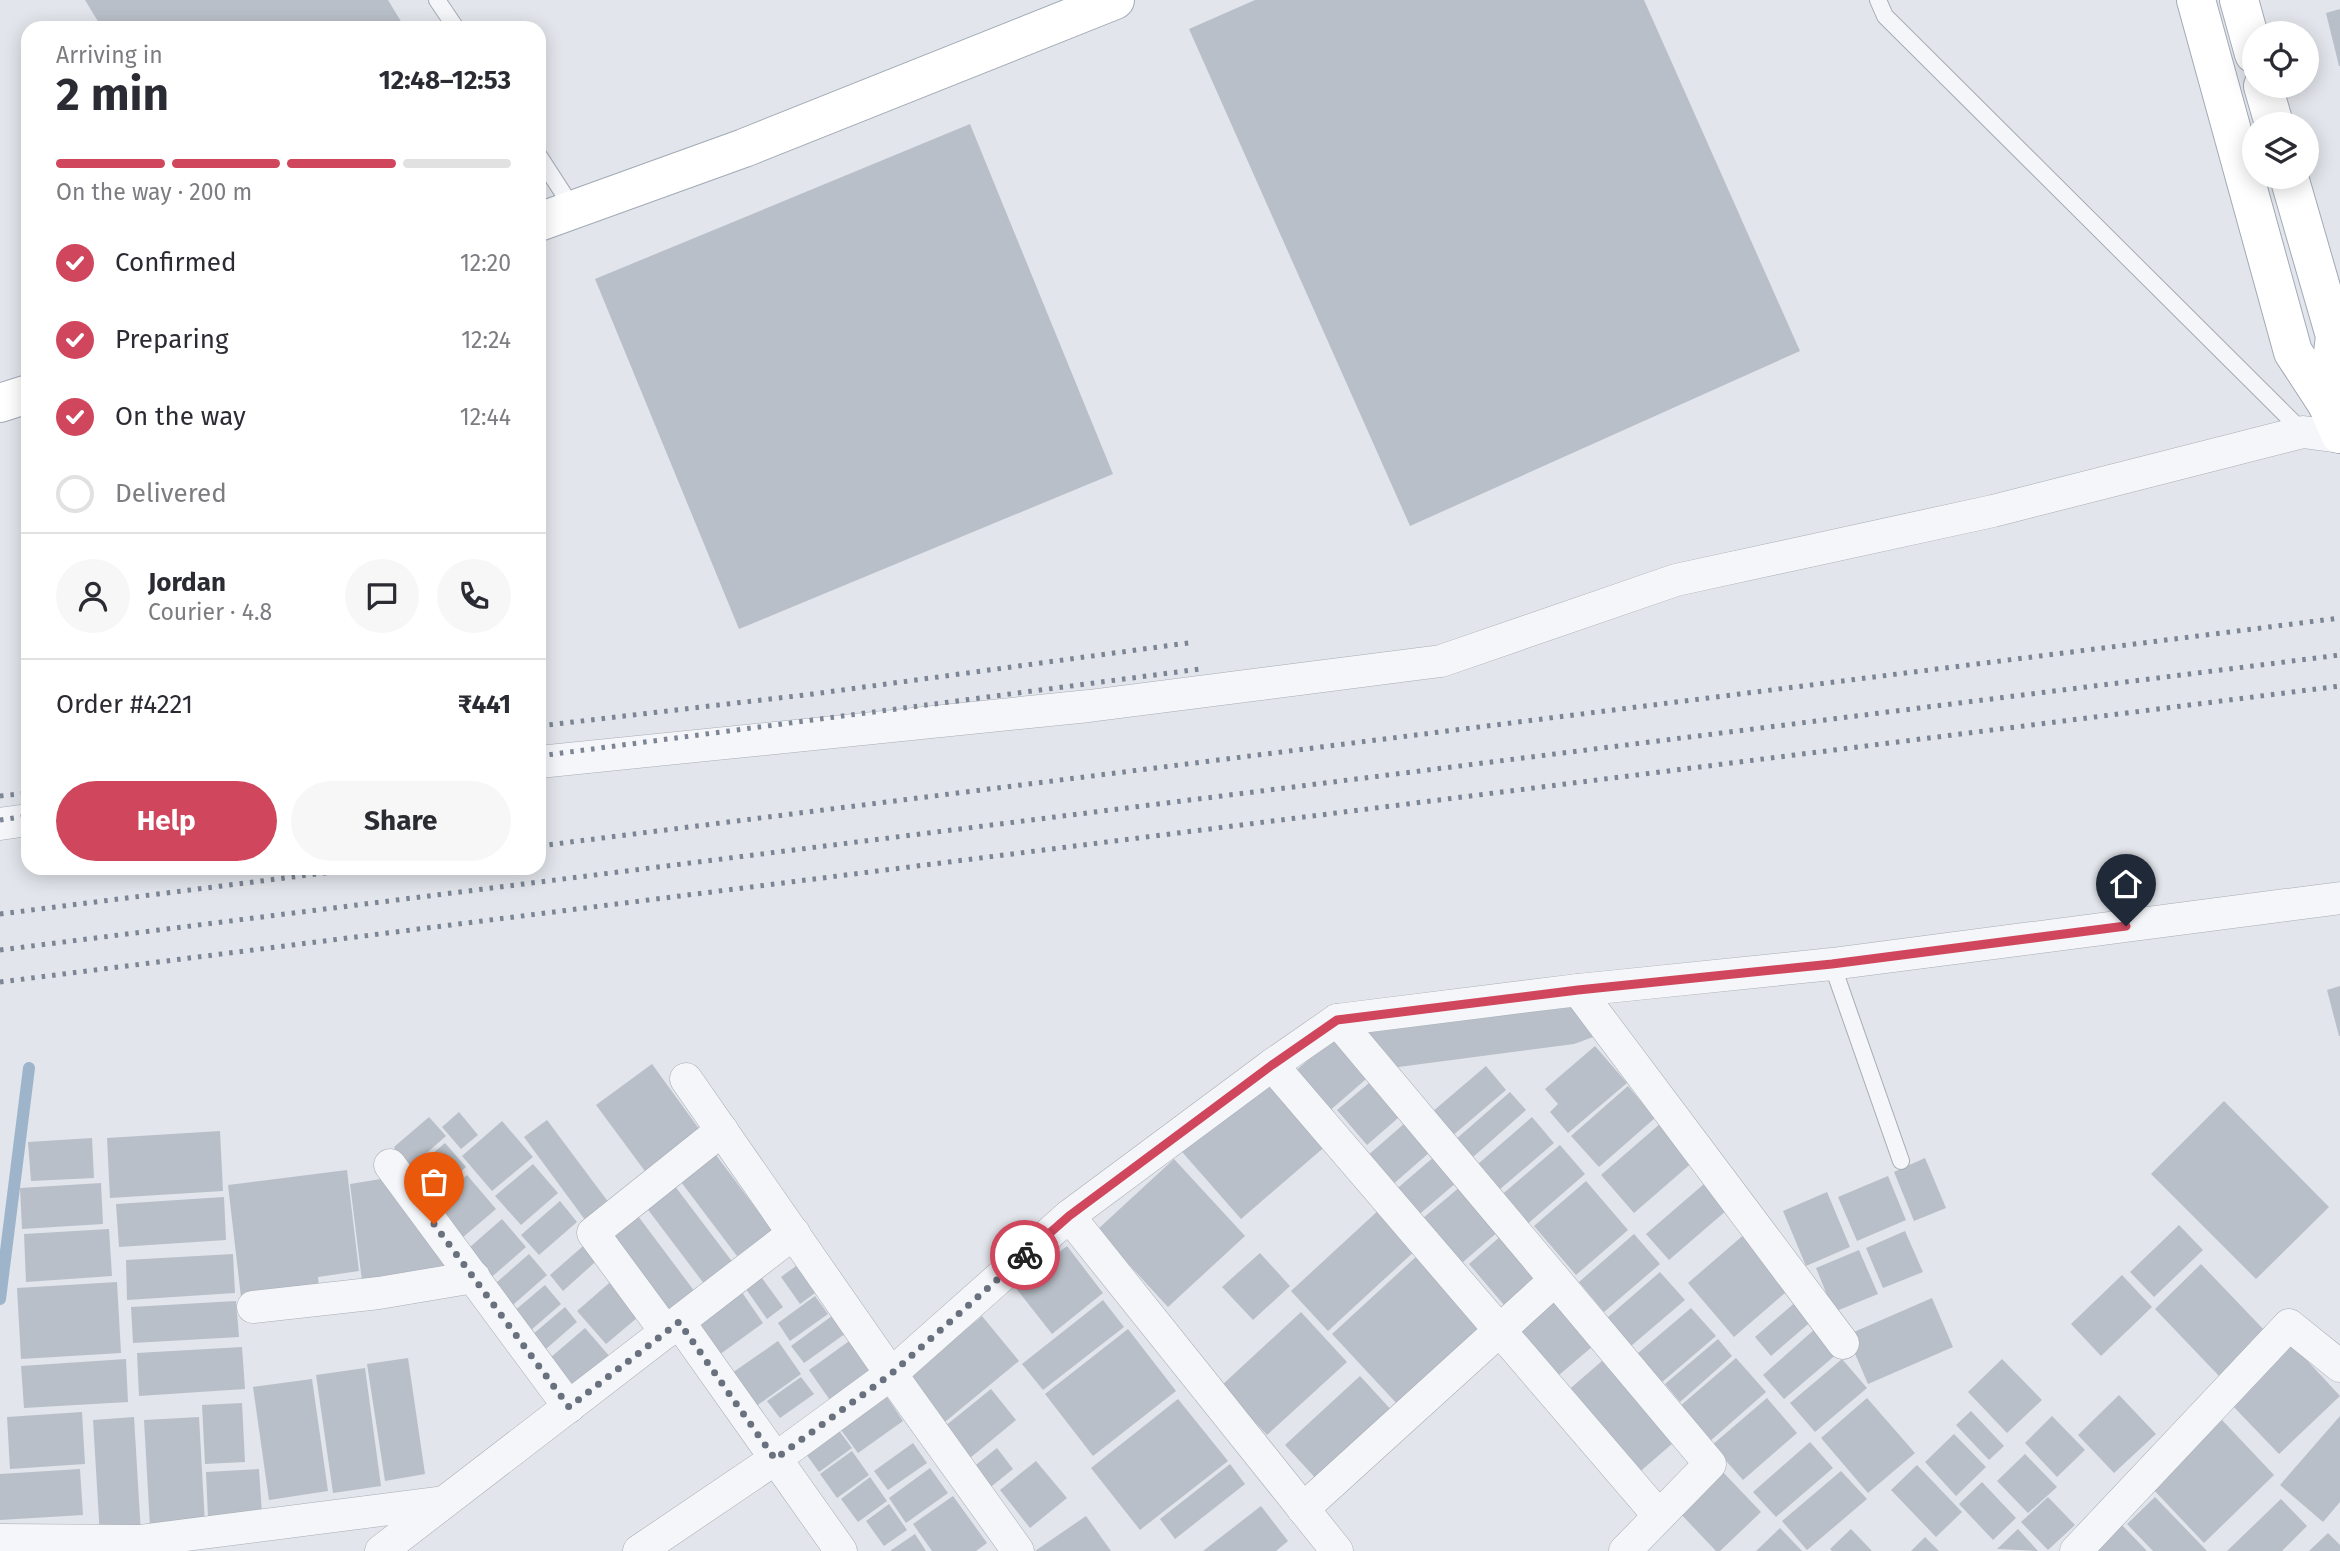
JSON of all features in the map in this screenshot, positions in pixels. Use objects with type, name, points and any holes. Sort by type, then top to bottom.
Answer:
[{"type":"main road","points":[[546,220],[744,148],[1115,0]]},
{"type":"main road","points":[[2196,0],[2292,352],[2327,427]]},
{"type":"main road","points":[[2238,0],[2244,21]]},
{"type":"main road","points":[[2292,189],[2335,336],[2327,427]]},
{"type":"main road","points":[[0,403],[21,396]]},
{"type":"street","points":[[546,761],[1089,706],[1441,661],[1676,580],[1993,511],[2327,427]]},
{"type":"street","points":[[0,824],[21,822]]},
{"type":"street","points":[[639,1551],[775,1459],[891,1374],[1069,1216],[1337,1020],[1578,990],[1832,964],[2340,898]]},
{"type":"street","points":[[1578,990],[1843,1343]]},
{"type":"street","points":[[1337,1020],[1710,1464],[1625,1551]]},
{"type":"street","points":[[1272,1065],[1659,1516]]},
{"type":"street","points":[[686,1079],[1017,1551]]},
{"type":"street","points":[[722,1130],[593,1233],[673,1327],[775,1459],[841,1551]]},
{"type":"street","points":[[390,1164],[569,1407]]},
{"type":"street","points":[[1069,1216],[1337,1551]]},
{"type":"street","points":[[381,1551],[794,1233]]},
{"type":"street","points":[[253,1307],[379,1293],[474,1278]]},
{"type":"street","points":[[1303,1509],[1555,1280]]},
{"type":"street","points":[[2076,1551],[2289,1325],[2340,1366]]},
{"type":"street","points":[[0,1540],[143,1546],[444,1502]]},
{"type":"lane","points":[[438,0],[452,21]]},
{"type":"lane","points":[[1878,0],[1885,16],[2327,427]]},
{"type":"lane","points":[[546,167],[574,210]]},
{"type":"lane","points":[[1832,964],[1901,1161]]},
{"type":"building","points":[[85,0],[388,0],[401,21],[98,21]]},
{"type":"building","points":[[1255,0],[1644,0],[1800,351],[1410,526],[1189,29]]},
{"type":"building","points":[[2340,9],[2340,66],[2339,66],[2326,13]]},
{"type":"building","points":[[970,124],[1113,474],[739,629],[595,279]]},
{"type":"building","points":[[2340,986],[2340,1036],[2339,1036],[2327,990]]},
{"type":"building","points":[[1566,1001],[1596,1036],[1574,1044],[1391,1068],[1358,1021]]},
{"type":"building","points":[[1339,1033],[1373,1073],[1327,1113],[1293,1073]]},
{"type":"building","points":[[1595,1046],[1627,1083],[1568,1133],[1550,1112],[1558,1104],[1545,1089]]},
{"type":"building","points":[[652,1064],[705,1137],[650,1178],[596,1105]]},
{"type":"building","points":[[1486,1066],[1506,1090],[1445,1142],[1425,1118]]},
{"type":"building","points":[[1375,1078],[1405,1112],[1367,1145],[1337,1110]]},
{"type":"building","points":[[1272,1080],[1328,1144],[1241,1219],[1176,1145]]},
{"type":"building","points":[[1628,1086],[1655,1118],[1599,1167],[1571,1136]]},
{"type":"building","points":[[1510,1092],[1526,1110],[1464,1165],[1447,1147]]},
{"type":"building","points":[[2224,1101],[2329,1207],[2256,1279],[2151,1174]]},
{"type":"building","points":[[459,1112],[478,1135],[461,1149],[442,1127]]},
{"type":"building","points":[[429,1117],[446,1136],[406,1171],[394,1147]]},
{"type":"building","points":[[1532,1117],[1554,1143],[1492,1196],[1470,1171]]},
{"type":"building","points":[[547,1120],[615,1211],[591,1228],[524,1137]]},
{"type":"building","points":[[502,1121],[533,1157],[492,1191],[462,1156]]},
{"type":"building","points":[[1405,1123],[1430,1152],[1391,1186],[1366,1157]]},
{"type":"building","points":[[1661,1123],[1694,1161],[1634,1213],[1601,1175]]},
{"type":"building","points":[[220,1131],[223,1191],[110,1198],[107,1138]]},
{"type":"building","points":[[92,1138],[94,1178],[31,1181],[28,1142]]},
{"type":"building","points":[[445,1143],[466,1167],[426,1202],[405,1177]]},
{"type":"building","points":[[1560,1145],[1585,1174],[1524,1227],[1499,1197]]},
{"type":"building","points":[[710,1147],[772,1230],[737,1256],[675,1174]]},
{"type":"building","points":[[1435,1156],[1457,1182],[1415,1218],[1393,1192]]},
{"type":"building","points":[[1925,1158],[1946,1208],[1914,1221],[1894,1172]]},
{"type":"building","points":[[1174,1159],[1245,1236],[1168,1307],[1097,1230]]},
{"type":"building","points":[[533,1164],[558,1193],[521,1225],[495,1196]]},
{"type":"building","points":[[347,1170],[359,1271],[318,1277],[319,1287],[241,1297],[228,1185]]},
{"type":"building","points":[[467,1175],[496,1209],[455,1244],[426,1210]]},
{"type":"building","points":[[1888,1176],[1906,1220],[1857,1241],[1838,1197]]},
{"type":"building","points":[[393,1177],[466,1273],[363,1289],[350,1184]]},
{"type":"building","points":[[671,1181],[737,1268],[708,1289],[643,1203]]},
{"type":"building","points":[[1586,1181],[1628,1230],[1576,1275],[1534,1226]]},
{"type":"building","points":[[101,1183],[103,1224],[22,1229],[20,1188]]},
{"type":"building","points":[[1704,1184],[1727,1210],[1669,1260],[1646,1234]]},
{"type":"building","points":[[1461,1186],[1500,1230],[1455,1269],[1416,1224]]},
{"type":"building","points":[[1827,1192],[1850,1247],[1806,1266],[1783,1211]]},
{"type":"building","points":[[224,1197],[226,1240],[119,1247],[116,1204]]},
{"type":"building","points":[[560,1201],[577,1222],[539,1255],[521,1235]]},
{"type":"building","points":[[632,1208],[698,1296],[666,1320],[600,1232]]},
{"type":"building","points":[[1381,1208],[1418,1248],[1328,1331],[1291,1291]]},
{"type":"building","points":[[502,1219],[526,1247],[486,1282],[462,1254]]},
{"type":"building","points":[[2179,1225],[2203,1250],[2154,1297],[2130,1272]]},
{"type":"building","points":[[109,1229],[112,1276],[26,1282],[24,1234]]},
{"type":"building","points":[[1905,1231],[1923,1272],[1883,1288],[1866,1248]]},
{"type":"building","points":[[1747,1232],[1793,1286],[1734,1337],[1688,1283]]},
{"type":"building","points":[[1503,1234],[1539,1276],[1504,1305],[1469,1264]]},
{"type":"building","points":[[1634,1234],[1660,1264],[1604,1312],[1579,1282]]},
{"type":"building","points":[[590,1240],[603,1255],[563,1291],[550,1275]]},
{"type":"building","points":[[1067,1246],[1103,1293],[1052,1334],[1015,1287]]},
{"type":"building","points":[[1859,1250],[1878,1294],[1834,1312],[1816,1268]]},
{"type":"building","points":[[1260,1253],[1290,1286],[1253,1320],[1222,1287]]},
{"type":"building","points":[[233,1254],[235,1293],[127,1300],[126,1260]]},
{"type":"building","points":[[529,1254],[547,1275],[507,1310],[489,1289]]},
{"type":"building","points":[[1418,1255],[1485,1328],[1400,1407],[1332,1334]]},
{"type":"building","points":[[2201,1264],[2266,1332],[2220,1377],[2155,1309]]},
{"type":"building","points":[[796,1266],[815,1293],[800,1304],[781,1277]]},
{"type":"building","points":[[757,1271],[783,1307],[767,1319],[741,1282]]},
{"type":"building","points":[[1660,1272],[1685,1300],[1624,1352],[1600,1324]]},
{"type":"building","points":[[2122,1275],[2152,1307],[2101,1356],[2071,1324]]},
{"type":"building","points":[[615,1278],[644,1312],[606,1344],[577,1311]]},
{"type":"building","points":[[117,1282],[121,1353],[21,1359],[17,1288]]},
{"type":"building","points":[[545,1285],[561,1304],[523,1337],[506,1318]]},
{"type":"building","points":[[739,1288],[763,1323],[719,1355],[694,1320]]},
{"type":"building","points":[[1559,1294],[1599,1341],[1559,1375],[1519,1329]]},
{"type":"building","points":[[815,1296],[828,1314],[790,1341],[778,1323]]},
{"type":"building","points":[[1932,1298],[1953,1347],[1868,1384],[1847,1335]]},
{"type":"building","points":[[1103,1300],[1124,1327],[1043,1390],[1022,1364]]},
{"type":"building","points":[[1798,1300],[1814,1319],[1771,1356],[1755,1337]]},
{"type":"building","points":[[236,1301],[239,1337],[133,1343],[131,1307]]},
{"type":"building","points":[[565,1307],[577,1322],[539,1355],[526,1340]]},
{"type":"building","points":[[1691,1308],[1716,1336],[1661,1383],[1637,1354]]},
{"type":"building","points":[[1301,1312],[1347,1362],[1267,1435],[1221,1386]]},
{"type":"building","points":[[836,1313],[849,1331],[804,1363],[791,1346]]},
{"type":"building","points":[[982,1316],[1019,1361],[940,1426],[903,1381]]},
{"type":"building","points":[[585,1328],[611,1358],[568,1394],[543,1364]]},
{"type":"building","points":[[1816,1328],[1838,1353],[1784,1399],[1763,1375]]},
{"type":"building","points":[[1128,1329],[1176,1391],[1093,1456],[1045,1394]]},
{"type":"building","points":[[852,1339],[878,1375],[834,1406],[809,1370]]},
{"type":"building","points":[[1718,1339],[1732,1356],[1680,1402],[1665,1384]]},
{"type":"building","points":[[778,1341],[801,1374],[755,1407],[732,1373]]},
{"type":"building","points":[[2291,1343],[2340,1396],[2279,1454],[2229,1402]]},
{"type":"building","points":[[242,1347],[245,1389],[139,1396],[137,1353]]},
{"type":"building","points":[[408,1358],[425,1474],[385,1481],[367,1364]]},
{"type":"building","points":[[1736,1358],[1766,1392],[1709,1442],[1679,1407]]},
{"type":"building","points":[[126,1359],[128,1402],[24,1408],[21,1366]]},
{"type":"building","points":[[1842,1359],[1867,1388],[1815,1432],[1790,1403]]},
{"type":"building","points":[[2002,1359],[2042,1400],[2007,1433],[1968,1392]]},
{"type":"building","points":[[1602,1361],[1673,1443],[1636,1475],[1565,1393]]},
{"type":"building","points":[[365,1368],[381,1486],[333,1493],[316,1375]]},
{"type":"building","points":[[1360,1376],[1395,1414],[1320,1483],[1285,1445]]},
{"type":"building","points":[[801,1377],[814,1394],[780,1418],[767,1401]]},
{"type":"building","points":[[312,1379],[328,1491],[269,1500],[253,1387]]},
{"type":"building","points":[[991,1389],[1016,1420],[970,1458],[944,1427]]},
{"type":"building","points":[[2119,1395],[2156,1434],[2114,1473],[2078,1435]]},
{"type":"building","points":[[887,1397],[903,1421],[858,1453],[841,1430]]},
{"type":"building","points":[[1767,1398],[1797,1433],[1743,1480],[1712,1445]]},
{"type":"building","points":[[1867,1398],[1915,1453],[1868,1493],[1821,1438]]},
{"type":"building","points":[[1178,1399],[1228,1461],[1140,1530],[1091,1468]]},
{"type":"building","points":[[242,1403],[245,1462],[205,1464],[202,1405]]},
{"type":"building","points":[[1971,1411],[2004,1446],[1989,1460],[1956,1425]]},
{"type":"building","points":[[82,1412],[85,1464],[10,1469],[7,1417]]},
{"type":"building","points":[[2052,1416],[2085,1450],[2057,1477],[2025,1443]]},
{"type":"building","points":[[2340,1416],[2340,1502],[2323,1522],[2280,1485]]},
{"type":"building","points":[[134,1417],[141,1534],[100,1537],[93,1420]]},
{"type":"building","points":[[199,1417],[205,1524],[150,1527],[144,1420]]},
{"type":"building","points":[[2222,1420],[2274,1475],[2204,1543],[2152,1488]]},
{"type":"building","points":[[834,1424],[852,1448],[819,1472],[801,1447]]},
{"type":"building","points":[[1954,1434],[1986,1467],[1956,1496],[1925,1462]]},
{"type":"building","points":[[1810,1442],[1833,1468],[1776,1517],[1753,1492]]},
{"type":"building","points":[[913,1443],[927,1463],[888,1490],[874,1471]]},
{"type":"building","points":[[997,1448],[1013,1469],[982,1494],[966,1473]]},
{"type":"building","points":[[852,1451],[869,1475],[837,1498],[820,1474]]},
{"type":"building","points":[[2025,1454],[2057,1487],[2028,1513],[1997,1481]]},
{"type":"building","points":[[1036,1461],[1067,1498],[1030,1528],[1000,1490]]},
{"type":"building","points":[[1230,1464],[1245,1484],[1175,1539],[1160,1519]]},
{"type":"building","points":[[1917,1465],[1962,1512],[1936,1537],[1891,1490]]},
{"type":"building","points":[[930,1468],[948,1493],[906,1523],[889,1498]]},
{"type":"building","points":[[80,1469],[83,1515],[0,1520],[0,1474]]},
{"type":"building","points":[[259,1469],[262,1514],[208,1517],[206,1472]]},
{"type":"building","points":[[1720,1469],[1761,1512],[1720,1551],[1716,1551],[1677,1510]]},
{"type":"building","points":[[1841,1471],[1867,1499],[1807,1550],[1782,1521]]},
{"type":"building","points":[[870,1477],[887,1501],[858,1522],[841,1499]]},
{"type":"building","points":[[1982,1482],[2016,1518],[1993,1540],[1959,1504]]},
{"type":"building","points":[[953,1496],[987,1543],[976,1551],[932,1551],[913,1524]]},
{"type":"building","points":[[2048,1497],[2075,1525],[2048,1550],[2021,1522]]},
{"type":"building","points":[[2155,1497],[2207,1551],[2153,1551],[2127,1524]]},
{"type":"building","points":[[2281,1499],[2307,1526],[2282,1551],[2227,1551]]},
{"type":"building","points":[[889,1504],[907,1530],[884,1546],[866,1521]]},
{"type":"building","points":[[1261,1506],[1288,1541],[1276,1551],[1203,1551]]},
{"type":"building","points":[[1086,1516],[1111,1551],[1035,1551]]},
{"type":"building","points":[[2117,1520],[2147,1551],[2092,1551]]},
{"type":"building","points":[[1780,1528],[1802,1551],[1756,1551]]},
{"type":"building","points":[[1851,1529],[1872,1551],[1830,1549]]},
{"type":"building","points":[[2018,1529],[2038,1551],[1997,1549]]},
{"type":"building","points":[[2328,1533],[2340,1545],[2340,1551],[2309,1551]]},
{"type":"building","points":[[915,1534],[926,1551],[890,1551]]},
{"type":"building","points":[[1925,1537],[1939,1551],[1911,1551]]},
{"type":"waterway","points":[[0,1299],[29,1068]]},
{"type":"railway","points":[[546,845],[2340,618]]},
{"type":"railway","points":[[546,725],[813,694],[1195,642]]},
{"type":"railway","points":[[0,950],[2340,655]]},
{"type":"railway","points":[[546,755],[1200,669]]},
{"type":"railway","points":[[0,982],[2340,686]]},
{"type":"railway","points":[[0,796],[21,794]]},
{"type":"railway","points":[[0,820],[21,817]]},
{"type":"railway","points":[[0,914],[309,875]]},
{"type":"way so far","points":[[434,1224],[569,1407],[679,1322],[775,1459],[891,1374],[1025,1255]]},
{"type":"route","points":[[1025,1255],[1069,1216],[1337,1020],[1578,990],[1832,964],[2126,926]]}]
